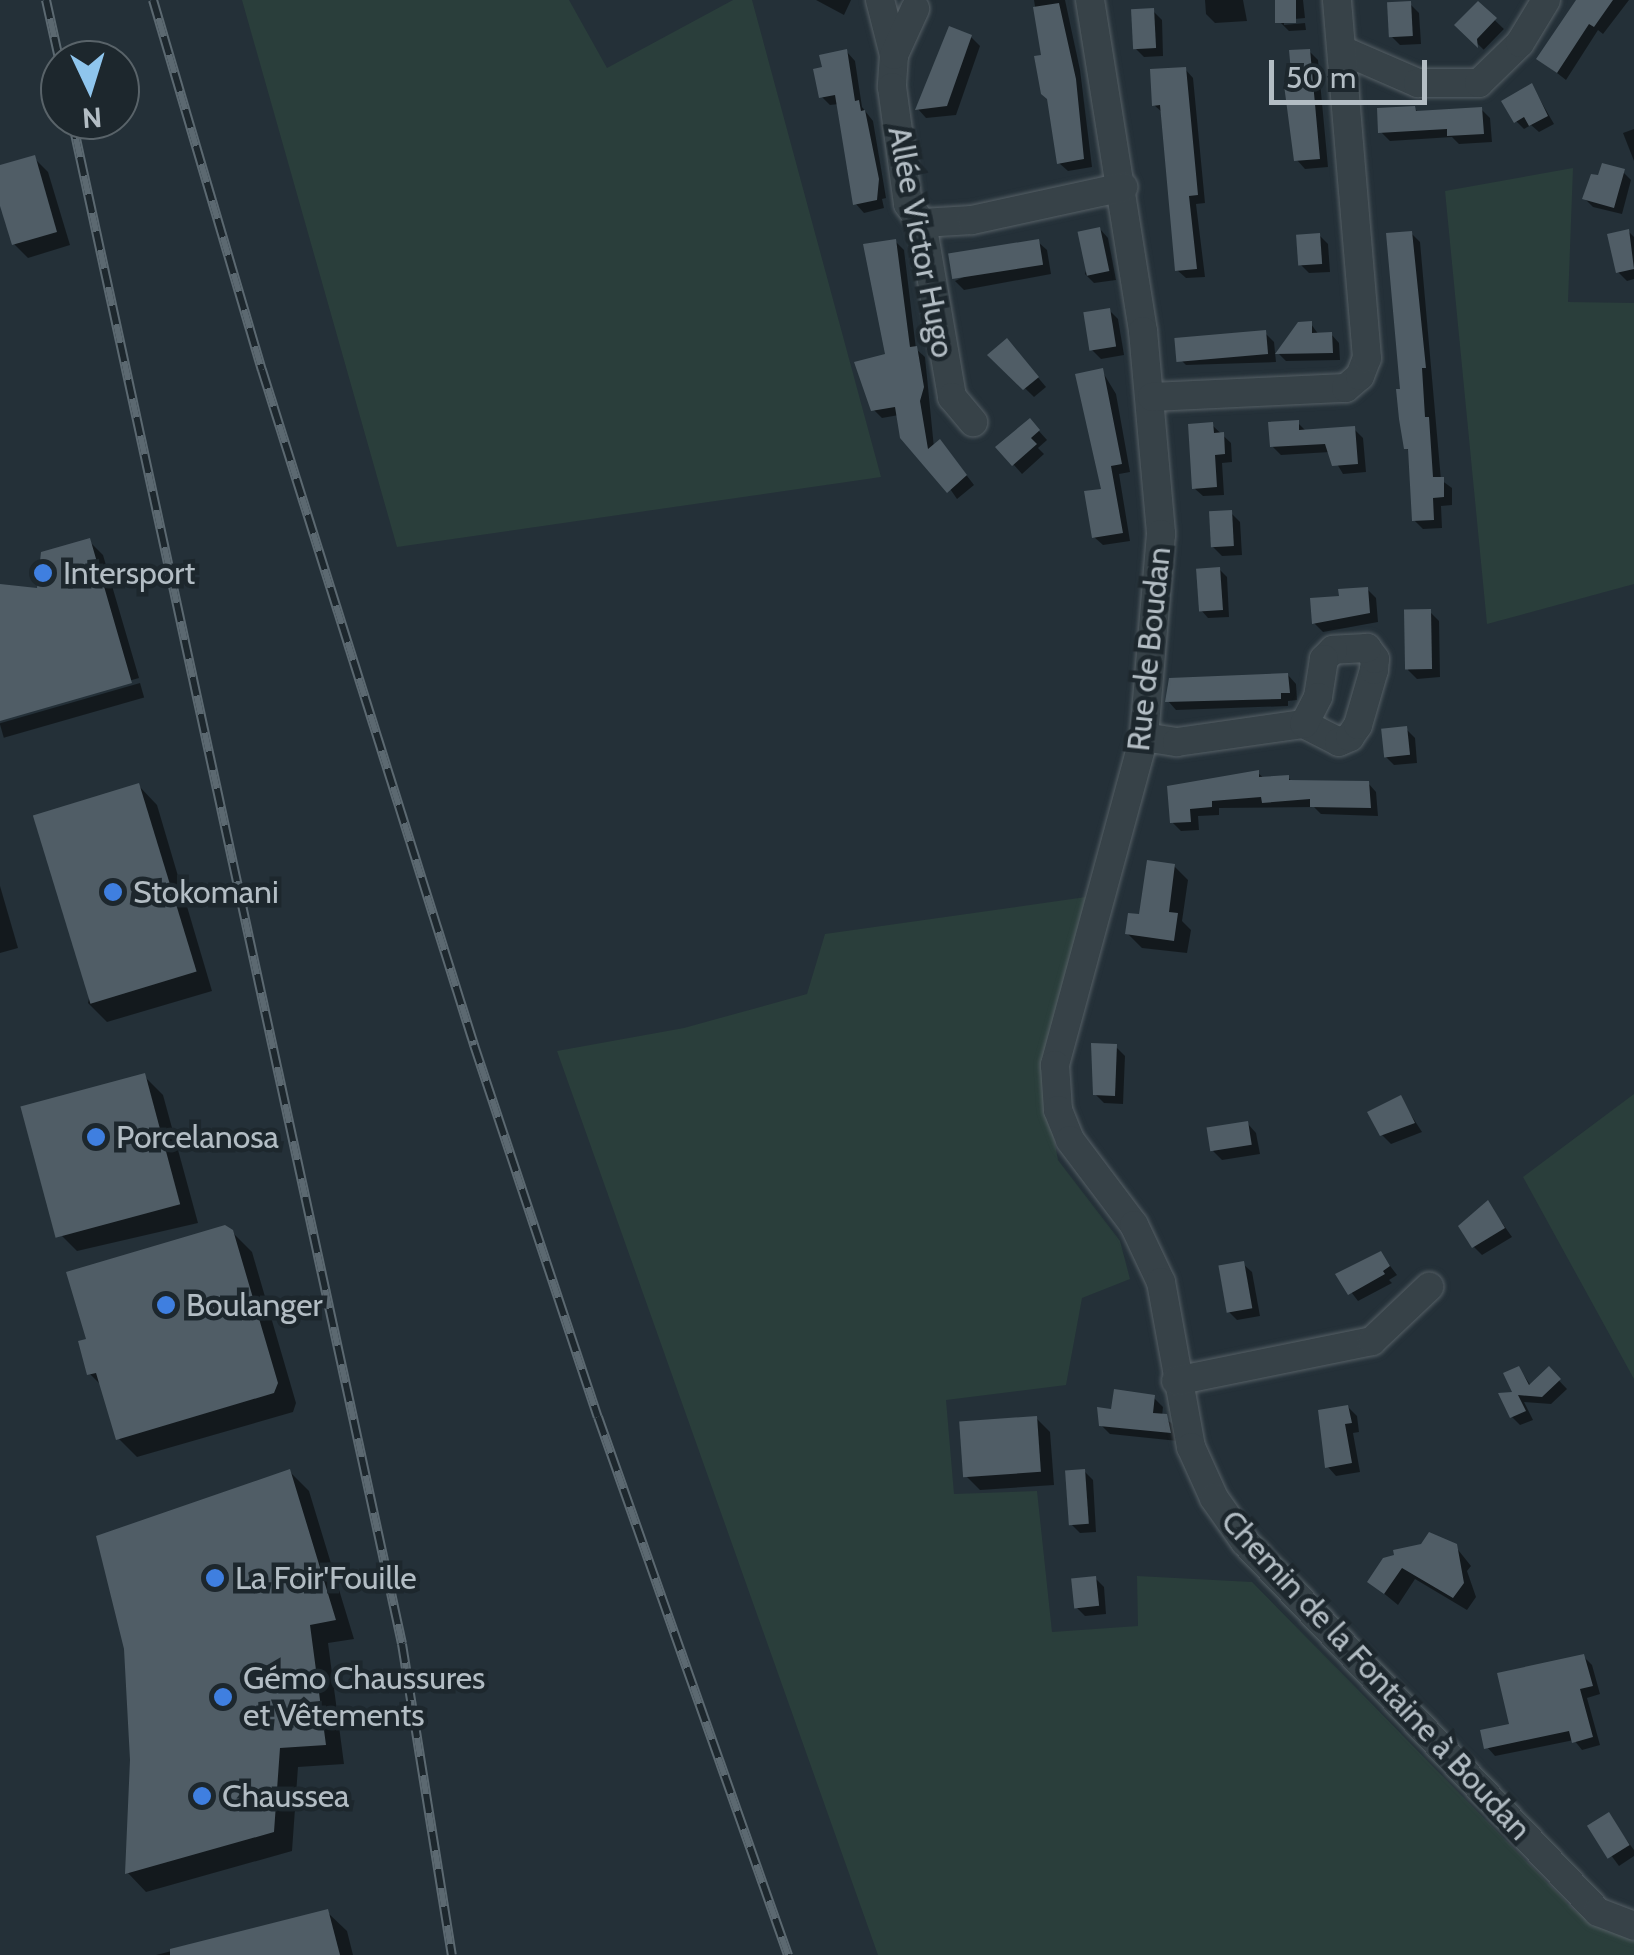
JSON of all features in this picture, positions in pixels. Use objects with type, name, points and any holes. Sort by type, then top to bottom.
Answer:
[{"type":"street","name":"Allée Victor Hugo","points":[[880,0],[894,55],[892,87],[908,204],[922,223],[952,396],[973,422]]},
{"type":"street","name":"Rue de Boudan","points":[[1090,0],[1123,187],[1152,398],[1161,534],[1144,737],[1055,1064],[1058,1110],[1070,1140],[1134,1225],[1161,1282],[1176,1381]]},
{"type":"street","points":[[1152,398],[1346,388],[1360,376],[1367,358],[1337,0]]},
{"type":"street","points":[[1342,50],[1418,83],[1479,83],[1520,43],[1546,0]]},
{"type":"street","name":"Allée Victor Hugo","points":[[894,55],[915,9]]},
{"type":"street","points":[[922,223],[972,220],[1123,187]]},
{"type":"street","points":[[1144,737],[1177,742],[1304,724]]},
{"type":"street","points":[[1176,1381],[1372,1341],[1430,1287]]},
{"type":"street","name":"Chemin de la Fontaine à Boudan","points":[[1176,1381],[1191,1447],[1214,1498],[1245,1542],[1598,1912],[1634,1926]]},
{"type":"green space","points":[[242,0],[569,0],[607,68],[733,0],[752,0],[881,477],[397,547]]},
{"type":"green space","points":[[1573,168],[1568,302],[1634,303],[1634,584],[1487,624],[1445,191]]},
{"type":"green space","points":[[1100,895],[1043,1080],[1058,1160],[1120,1241],[1130,1279],[1082,1298],[1066,1385],[946,1400],[954,1494],[1037,1491],[1052,1632],[1138,1626],[1137,1576],[1252,1582],[1576,1912],[1634,1938],[1634,1955],[878,1955],[557,1051],[684,1028],[807,994],[825,934]]},
{"type":"green space","points":[[1634,1094],[1634,1379],[1523,1177]]},
{"type":"building","points":[[1275,0],[1296,0],[1296,23],[1275,23]]},
{"type":"building","points":[[1576,0],[1613,0],[1594,27],[1589,24],[1557,73],[1536,59]]},
{"type":"building","points":[[1411,1],[1413,36],[1389,37],[1387,2]]},
{"type":"building","points":[[1478,1],[1497,18],[1477,39],[1478,48],[1454,25]]},
{"type":"building","points":[[1059,3],[1076,79],[1084,159],[1057,164],[1047,99],[1041,94],[1034,56],[1041,55],[1033,7]]},
{"type":"building","points":[[1154,8],[1156,48],[1133,49],[1131,9]]},
{"type":"building","points":[[949,26],[972,35],[947,106],[915,110]]},
{"type":"building","points":[[847,49],[855,101],[859,100],[861,111],[865,110],[879,179],[877,200],[853,205],[835,95],[819,98],[813,69],[822,67],[819,55]]},
{"type":"building","points":[[1310,49],[1320,159],[1294,161],[1284,85],[1292,83],[1289,50]]},
{"type":"building","points":[[1186,67],[1198,195],[1189,196],[1197,269],[1175,271],[1160,105],[1152,106],[1150,69]]},
{"type":"building","points":[[1532,83],[1548,116],[1529,126],[1524,117],[1514,123],[1501,101]]},
{"type":"building","points":[[1415,106],[1416,111],[1482,107],[1484,134],[1447,136],[1447,129],[1378,133],[1377,108]]},
{"type":"building","points":[[35,155],[57,232],[12,245],[0,206],[0,165]]},
{"type":"building","points":[[1602,163],[1625,169],[1614,208],[1582,199],[1591,174],[1598,175]]},
{"type":"building","points":[[1100,227],[1109,271],[1087,276],[1078,232]]},
{"type":"building","points":[[1629,229],[1634,269],[1616,273],[1607,234]]},
{"type":"building","points":[[1412,231],[1426,368],[1422,368],[1425,417],[1429,417],[1433,477],[1444,477],[1444,497],[1433,498],[1434,520],[1412,521],[1408,449],[1404,449],[1396,389],[1400,389],[1386,233]]},
{"type":"building","points":[[1320,233],[1322,264],[1298,266],[1296,235]]},
{"type":"building","points":[[896,239],[910,347],[917,346],[924,387],[920,401],[928,449],[940,439],[967,475],[947,493],[900,438],[895,407],[871,411],[854,362],[885,354],[863,244]]},
{"type":"building","points":[[1039,239],[1043,265],[952,279],[948,253]]},
{"type":"building","points":[[1110,308],[1116,347],[1089,351],[1083,312]]},
{"type":"building","points":[[1312,321],[1312,333],[1332,332],[1333,353],[1275,354],[1298,322]]},
{"type":"building","points":[[1266,330],[1268,354],[1176,362],[1174,338]]},
{"type":"building","points":[[1007,338],[1039,377],[1023,390],[987,355]]},
{"type":"building","points":[[1103,368],[1122,464],[1111,466],[1123,533],[1092,538],[1084,491],[1101,489],[1075,374]]},
{"type":"building","points":[[1030,418],[1040,430],[1031,438],[1037,444],[1012,466],[995,447]]},
{"type":"building","points":[[1299,420],[1299,430],[1355,426],[1358,464],[1332,466],[1325,444],[1270,447],[1268,422]]},
{"type":"building","points":[[1213,422],[1214,433],[1224,432],[1225,454],[1215,455],[1217,487],[1192,489],[1188,424]]},
{"type":"building","points":[[1232,510],[1234,546],[1211,547],[1209,511]]},
{"type":"building","points":[[90,538],[132,683],[0,721],[0,584],[37,588],[41,552]]},
{"type":"building","points":[[1220,567],[1223,610],[1199,612],[1196,569]]},
{"type":"building","points":[[1368,587],[1370,613],[1312,624],[1310,598],[1339,596],[1338,589]]},
{"type":"building","points":[[1404,609],[1431,609],[1432,669],[1405,669]]},
{"type":"building","points":[[1288,673],[1290,693],[1281,693],[1281,699],[1165,702],[1169,678]]},
{"type":"building","points":[[1407,726],[1410,755],[1384,758],[1381,729]]},
{"type":"building","points":[[1259,770],[1259,777],[1289,775],[1289,780],[1369,781],[1371,808],[1310,807],[1310,799],[1262,803],[1261,797],[1212,801],[1212,807],[1190,809],[1191,822],[1170,823],[1167,786]]},
{"type":"building","name":"Stokomani","points":[[139,783],[197,971],[90,1004],[33,815]]},
{"type":"building","points":[[1147,860],[1175,864],[1169,912],[1178,913],[1174,941],[1125,934],[1128,913],[1139,914]]},
{"type":"building","points":[[1091,1043],[1117,1044],[1115,1096],[1093,1095]]},
{"type":"building","name":"Porcelanosa","points":[[145,1073],[180,1204],[56,1238],[20,1106]]},
{"type":"building","points":[[1401,1095],[1415,1123],[1380,1136],[1367,1112]]},
{"type":"building","points":[[1248,1121],[1252,1145],[1210,1151],[1207,1128]]},
{"type":"building","points":[[1488,1200],[1505,1228],[1472,1248],[1458,1226]]},
{"type":"building","name":"Boulanger","points":[[225,1225],[233,1230],[278,1383],[274,1393],[116,1440],[96,1373],[87,1375],[78,1341],[86,1339],[66,1272]]},
{"type":"building","points":[[1381,1251],[1390,1266],[1383,1271],[1385,1274],[1348,1295],[1335,1274]]},
{"type":"building","points":[[1244,1261],[1252,1308],[1227,1313],[1218,1266]]},
{"type":"building","points":[[1519,1366],[1529,1385],[1549,1366],[1561,1379],[1542,1397],[1518,1395],[1526,1411],[1510,1418],[1498,1393],[1512,1392],[1503,1373]]},
{"type":"building","points":[[1114,1389],[1155,1395],[1153,1413],[1167,1414],[1171,1433],[1099,1426],[1097,1407],[1111,1409]]},
{"type":"building","points":[[1348,1405],[1352,1423],[1345,1424],[1352,1463],[1325,1468],[1318,1410]]},
{"type":"building","points":[[1037,1416],[1041,1472],[963,1477],[959,1421]]},
{"type":"building","points":[[290,1469],[336,1620],[310,1625],[326,1745],[280,1748],[274,1832],[125,1874],[130,1760],[124,1649],[96,1536]]},
{"type":"building","points":[[1085,1469],[1089,1524],[1069,1525],[1065,1470]]},
{"type":"building","points":[[1429,1532],[1457,1544],[1464,1583],[1453,1598],[1402,1568],[1384,1594],[1367,1582],[1383,1558],[1394,1555],[1393,1550],[1421,1544]]},
{"type":"building","points":[[1096,1576],[1099,1606],[1074,1608],[1071,1579]]},
{"type":"building","points":[[1584,1654],[1593,1686],[1580,1689],[1593,1737],[1572,1743],[1569,1731],[1484,1749],[1480,1730],[1509,1724],[1497,1673]]},
{"type":"building","points":[[1609,1812],[1630,1845],[1608,1859],[1587,1826]]},
{"type":"building","points":[[328,1909],[340,1955],[170,1955],[170,1949]]},
{"type":"railway","points":[[46,0],[55,40]]},
{"type":"railway","points":[[153,0],[262,370],[474,1045],[598,1417],[788,1955]]},
{"type":"railway","points":[[76,140],[402,1644],[452,1955]]},
{"type":"place","name":"Intersport","points":[[43,573]]},
{"type":"place","name":"Stokomani","points":[[113,892]]},
{"type":"place","name":"Porcelanosa","points":[[96,1137]]},
{"type":"place","name":"Boulanger","points":[[166,1305]]},
{"type":"place","name":"La Foir'Fouille","points":[[215,1578]]},
{"type":"place","name":"Gémo Chaussures et Vêtements","points":[[223,1697]]},
{"type":"place","name":"Chaussea","points":[[202,1796]]}]
